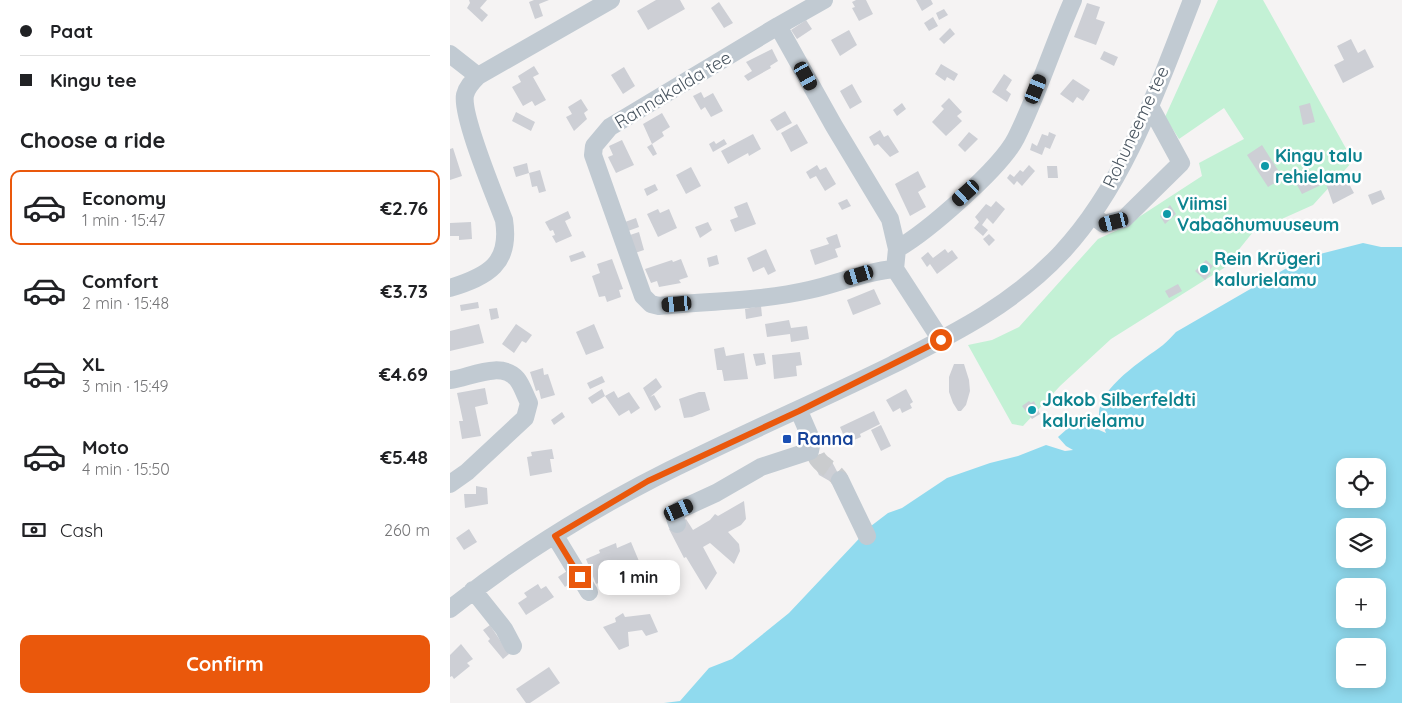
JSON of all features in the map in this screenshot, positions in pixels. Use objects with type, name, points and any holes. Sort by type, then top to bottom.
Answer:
[{"type":"street","points":[[450,288],[473,281],[496,266],[504,253],[507,238],[504,220],[466,115],[465,95],[469,85],[478,76],[611,0]]},
{"type":"street","points":[[824,0],[778,26],[834,126],[890,219],[897,249],[895,268],[941,340]]},
{"type":"street","points":[[897,249],[916,238],[991,170],[1016,139],[1073,0]]},
{"type":"street","name":"Rohuneeme tee","points":[[450,609],[473,590],[555,536],[648,481],[799,411],[941,340],[986,316],[1013,296],[1062,252],[1092,215],[1122,163],[1150,106],[1192,0]]},
{"type":"street","name":"Rannakalda tee","points":[[778,26],[610,126],[594,146],[593,155],[643,296],[651,304],[659,306],[784,294],[810,290],[876,270],[895,268]]},
{"type":"street","points":[[450,54],[478,76]]},
{"type":"street","points":[[1092,215],[1104,224],[1124,219],[1181,163],[1150,106]]},
{"type":"street","points":[[450,380],[487,371],[509,372],[517,378],[529,403],[525,418],[467,472],[450,484]]},
{"type":"street","points":[[677,524],[675,518],[679,510],[716,493],[761,466],[814,451],[799,411]]},
{"type":"street","points":[[840,480],[866,536]]},
{"type":"street","points":[[555,536],[590,592]]},
{"type":"street","points":[[473,590],[504,629],[513,646]]},
{"type":"green space","points":[[1218,0],[1263,0],[1353,161],[1313,205],[1253,232],[1224,268],[1111,339],[1060,386],[1023,426],[1012,424],[968,345],[992,340],[1019,327],[1098,239],[1122,228],[1202,176],[1199,163],[1244,139],[1224,108],[1179,139],[1165,117]]},
{"type":"water","points":[[1363,243],[1381,247],[1402,247],[1402,703],[664,703],[680,701],[709,668],[732,659],[789,613],[871,526],[888,513],[902,508],[947,478],[990,463],[1018,456],[1046,445],[1065,451],[1073,450],[1066,446],[1058,437],[1086,417],[1097,429],[1106,433],[1099,415],[1101,405],[1106,395],[1123,376],[1163,345],[1176,332],[1285,269],[1320,254]]},
{"type":"building","points":[[469,0],[487,0],[480,8],[488,15],[482,22],[467,8],[470,3]]},
{"type":"building","points":[[549,0],[539,4],[543,16],[535,19],[529,2]]},
{"type":"building","points":[[656,0],[680,0],[685,9],[648,30],[637,11]]},
{"type":"building","points":[[866,0],[873,14],[859,21],[852,8],[855,7],[852,2]]},
{"type":"building","points":[[916,0],[931,0],[933,4],[922,11]]},
{"type":"building","points":[[719,2],[733,23],[724,28],[711,8]]},
{"type":"building","points":[[1087,3],[1100,7],[1096,19],[1105,22],[1096,45],[1074,37]]},
{"type":"building","points":[[944,9],[948,15],[939,20],[936,13]]},
{"type":"building","points":[[933,17],[938,26],[929,31],[924,23]]},
{"type":"building","points":[[806,20],[812,29],[797,39],[791,30]]},
{"type":"building","points":[[950,28],[955,34],[944,44],[939,39]]},
{"type":"building","points":[[849,30],[857,45],[840,56],[831,40]]},
{"type":"building","points":[[1351,39],[1358,53],[1365,49],[1374,67],[1343,83],[1334,65],[1344,60],[1337,46]]},
{"type":"building","points":[[772,49],[778,61],[770,66],[771,68],[748,81],[744,76],[752,71],[746,62]]},
{"type":"building","points":[[1104,51],[1118,57],[1114,66],[1100,59]]},
{"type":"building","points":[[941,64],[958,74],[954,81],[947,77],[945,81],[935,74]]},
{"type":"building","points":[[534,66],[539,74],[533,77],[546,100],[535,106],[532,101],[523,106],[512,87],[521,82],[518,76]]},
{"type":"building","points":[[624,67],[635,86],[623,94],[611,75]]},
{"type":"building","points":[[1004,74],[1012,80],[1006,90],[1011,94],[1007,102],[992,92]]},
{"type":"building","points":[[1073,79],[1090,90],[1083,101],[1077,97],[1073,103],[1060,94]]},
{"type":"building","points":[[852,84],[862,102],[850,109],[840,91]]},
{"type":"building","points":[[701,92],[704,98],[713,93],[723,111],[711,117],[705,107],[701,110],[693,96]]},
{"type":"building","points":[[949,98],[962,112],[957,116],[962,121],[946,136],[932,122],[944,109],[941,106]]},
{"type":"building","points":[[581,99],[588,110],[584,113],[587,119],[574,131],[566,117],[572,114],[568,107]]},
{"type":"building","points":[[902,103],[906,109],[897,116],[893,110]]},
{"type":"building","points":[[1310,103],[1315,122],[1303,125],[1299,106]]},
{"type":"building","points":[[785,111],[792,123],[777,131],[770,120]]},
{"type":"building","points":[[516,112],[535,122],[531,131],[512,121]]},
{"type":"building","points":[[662,113],[670,127],[662,132],[664,136],[652,144],[643,124]]},
{"type":"building","points":[[797,124],[808,143],[791,152],[781,133]]},
{"type":"building","points":[[880,130],[884,137],[888,135],[899,152],[890,157],[878,144],[874,146],[869,137]]},
{"type":"building","points":[[969,132],[978,139],[965,152],[958,145]]},
{"type":"building","points":[[1049,132],[1056,135],[1050,149],[1045,147],[1042,155],[1030,150],[1032,143],[1037,146],[1042,134],[1048,136]]},
{"type":"building","points":[[753,134],[761,149],[749,156],[748,153],[728,164],[721,151]]},
{"type":"building","points":[[724,139],[727,144],[713,152],[709,144],[714,141],[716,144]]},
{"type":"building","points":[[622,140],[634,165],[616,173],[608,157],[613,155],[609,146]]},
{"type":"building","points":[[652,144],[657,154],[653,156],[647,147]]},
{"type":"building","name":"Kingu talu rehielamu","points":[[1262,145],[1283,178],[1268,187],[1247,155]]},
{"type":"building","points":[[453,148],[462,176],[450,180],[450,149]]},
{"type":"building","points":[[527,163],[529,173],[516,177],[513,167]]},
{"type":"building","points":[[817,165],[820,170],[826,167],[836,184],[825,191],[816,176],[810,179],[806,172]]},
{"type":"building","points":[[1029,165],[1035,171],[1022,186],[1017,181],[1014,185],[1007,178],[1010,174],[1014,177],[1020,170],[1023,172]]},
{"type":"building","points":[[1047,166],[1057,166],[1058,178],[1048,178]]},
{"type":"building","points":[[691,167],[701,186],[686,194],[676,175]]},
{"type":"building","points":[[540,170],[546,191],[539,193],[537,186],[532,187],[529,173]]},
{"type":"building","points":[[918,171],[926,187],[918,192],[926,207],[910,216],[895,184]]},
{"type":"building","points":[[1340,174],[1344,184],[1348,182],[1354,193],[1333,204],[1325,181]]},
{"type":"building","points":[[1316,175],[1321,185],[1302,194],[1297,185]]},
{"type":"building","points":[[655,184],[658,190],[647,196],[644,189]]},
{"type":"building","points":[[1381,190],[1385,199],[1372,205],[1368,195]]},
{"type":"building","points":[[847,199],[851,206],[842,210],[838,203]]},
{"type":"building","points":[[996,201],[1005,209],[993,224],[987,218],[982,225],[988,230],[983,236],[974,228],[979,222],[975,217],[986,204],[991,207]]},
{"type":"building","points":[[747,202],[756,224],[735,232],[730,220],[738,217],[734,207]]},
{"type":"building","points":[[1170,205],[1176,214],[1165,224],[1160,216]]},
{"type":"building","points":[[658,209],[660,213],[669,209],[677,228],[658,237],[647,214]]},
{"type":"building","points":[[568,211],[571,218],[565,221],[572,236],[556,243],[552,236],[555,235],[553,230],[550,231],[545,222]]},
{"type":"building","points":[[636,218],[639,227],[628,231],[625,222]]},
{"type":"building","points":[[471,222],[472,239],[459,240],[459,236],[450,236],[450,223]]},
{"type":"building","points":[[708,222],[712,230],[700,238],[695,227]]},
{"type":"building","points":[[639,232],[644,250],[635,253],[630,235]]},
{"type":"building","points":[[837,234],[841,247],[835,249],[838,257],[815,265],[810,250],[829,244],[826,238]]},
{"type":"building","points":[[989,234],[995,240],[989,246],[983,239]]},
{"type":"building","points":[[766,249],[776,271],[768,275],[764,267],[753,272],[747,258]]},
{"type":"building","points":[[945,249],[948,253],[952,250],[958,258],[937,274],[930,264],[927,267],[921,258],[928,252],[933,258]]},
{"type":"building","points":[[583,251],[586,257],[571,262],[569,256]]},
{"type":"building","points":[[717,255],[719,264],[709,267],[707,258]]},
{"type":"building","points":[[612,259],[623,289],[619,290],[621,297],[607,302],[605,296],[599,297],[592,276],[600,273],[597,264]]},
{"type":"building","points":[[681,259],[688,277],[679,280],[681,283],[659,287],[657,281],[651,283],[645,269]]},
{"type":"building","name":"Rein Krügeri kalurielamu","points":[[1206,260],[1213,266],[1209,271],[1211,273],[1205,280],[1195,271]]},
{"type":"building","points":[[1178,284],[1182,291],[1169,298],[1165,291]]},
{"type":"building","points":[[874,289],[881,304],[853,315],[847,300]]},
{"type":"building","points":[[478,302],[479,308],[461,311],[460,305]]},
{"type":"building","points":[[761,306],[762,316],[746,319],[745,309]]},
{"type":"building","points":[[497,308],[499,318],[491,320],[489,309]]},
{"type":"building","points":[[789,320],[791,328],[807,326],[809,339],[791,342],[790,334],[767,337],[765,324]]},
{"type":"building","points":[[479,324],[484,343],[450,351],[450,331]]},
{"type":"building","points":[[516,324],[532,335],[526,343],[522,341],[514,353],[502,344]]},
{"type":"building","points":[[594,324],[604,348],[586,355],[576,332]]},
{"type":"building","points":[[724,347],[726,356],[744,353],[748,379],[724,381],[722,370],[717,370],[714,349]]},
{"type":"building","points":[[800,352],[802,365],[796,366],[797,376],[774,379],[772,355]]},
{"type":"building","points":[[764,353],[766,364],[756,366],[753,354]]},
{"type":"building","points":[[954,364],[964,364],[969,380],[970,391],[966,405],[961,411],[958,411],[949,392],[949,377]]},
{"type":"building","points":[[543,368],[544,375],[548,374],[555,395],[541,399],[539,390],[536,391],[530,372]]},
{"type":"building","points":[[602,376],[605,382],[590,389],[587,383]]},
{"type":"building","points":[[656,378],[662,387],[650,397],[654,395],[661,407],[655,411],[643,388]]},
{"type":"building","points":[[485,388],[488,404],[475,407],[481,436],[462,439],[459,421],[463,421],[457,393]]},
{"type":"building","points":[[602,389],[605,396],[592,404],[588,398]]},
{"type":"building","points":[[906,389],[913,402],[910,404],[912,408],[902,413],[900,408],[893,412],[886,400]]},
{"type":"building","points":[[614,391],[618,398],[629,392],[640,408],[631,414],[629,410],[619,416],[605,396]]},
{"type":"building","points":[[699,392],[705,392],[710,410],[684,418],[679,399]]},
{"type":"building","name":"Jakob Silberfeldti kalurielamu","points":[[1029,401],[1031,403],[1034,401],[1040,414],[1032,419],[1022,406]]},
{"type":"building","points":[[874,411],[880,424],[860,434],[861,437],[847,443],[840,427]]},
{"type":"building","points":[[562,412],[565,417],[554,425],[551,420]]},
{"type":"building","points":[[881,425],[891,446],[881,451],[871,430]]},
{"type":"building","points":[[552,449],[554,459],[550,459],[552,472],[530,476],[527,457],[532,456],[531,452]]},
{"type":"building","points":[[820,454],[830,458],[841,479],[833,483],[819,475],[811,458]]},
{"type":"building","points":[[476,486],[487,488],[488,504],[465,508],[464,494],[476,494]]},
{"type":"building","points":[[744,501],[746,519],[741,525],[728,532],[739,544],[740,551],[734,564],[710,543],[703,547],[717,573],[706,590],[686,557],[684,558],[669,529],[686,519],[693,530],[710,520],[715,514],[718,516]]},
{"type":"building","points":[[469,529],[477,542],[464,550],[456,538]]},
{"type":"building","points":[[631,542],[641,566],[596,584],[586,559],[600,553],[599,550],[616,543],[617,548]]},
{"type":"building","points":[[567,571],[573,581],[565,587],[558,577]]},
{"type":"building","points":[[538,584],[541,589],[546,586],[554,597],[526,615],[518,603],[527,597],[524,593]]},
{"type":"building","points":[[623,613],[625,617],[650,614],[658,632],[646,636],[642,630],[628,632],[629,646],[619,650],[603,627],[616,622],[615,618]]},
{"type":"building","points":[[490,625],[509,654],[503,659],[488,641],[490,639],[483,630]]},
{"type":"building","points":[[461,644],[473,659],[467,663],[470,666],[454,679],[452,676],[450,677],[450,655]]},
{"type":"building","points":[[549,667],[560,683],[530,703],[526,703],[516,689]]},
{"type":"tunnel","points":[[816,456],[840,480]]},
{"type":"place","name":"Kingu talu rehielamu","points":[[1265,166]]},
{"type":"place","name":"Viimsi Vabaõhumuuseum","points":[[1167,214]]},
{"type":"place","name":"Rein Krügeri kalurielamu","points":[[1204,269]]},
{"type":"place","name":"Jakob Silberfeldti kalurielamu","points":[[1032,410]]},
{"type":"place","name":"Ranna","points":[[787,439]]},
{"type":"route","points":[[580,577],[555,536],[648,481],[799,411],[941,340]]}]
